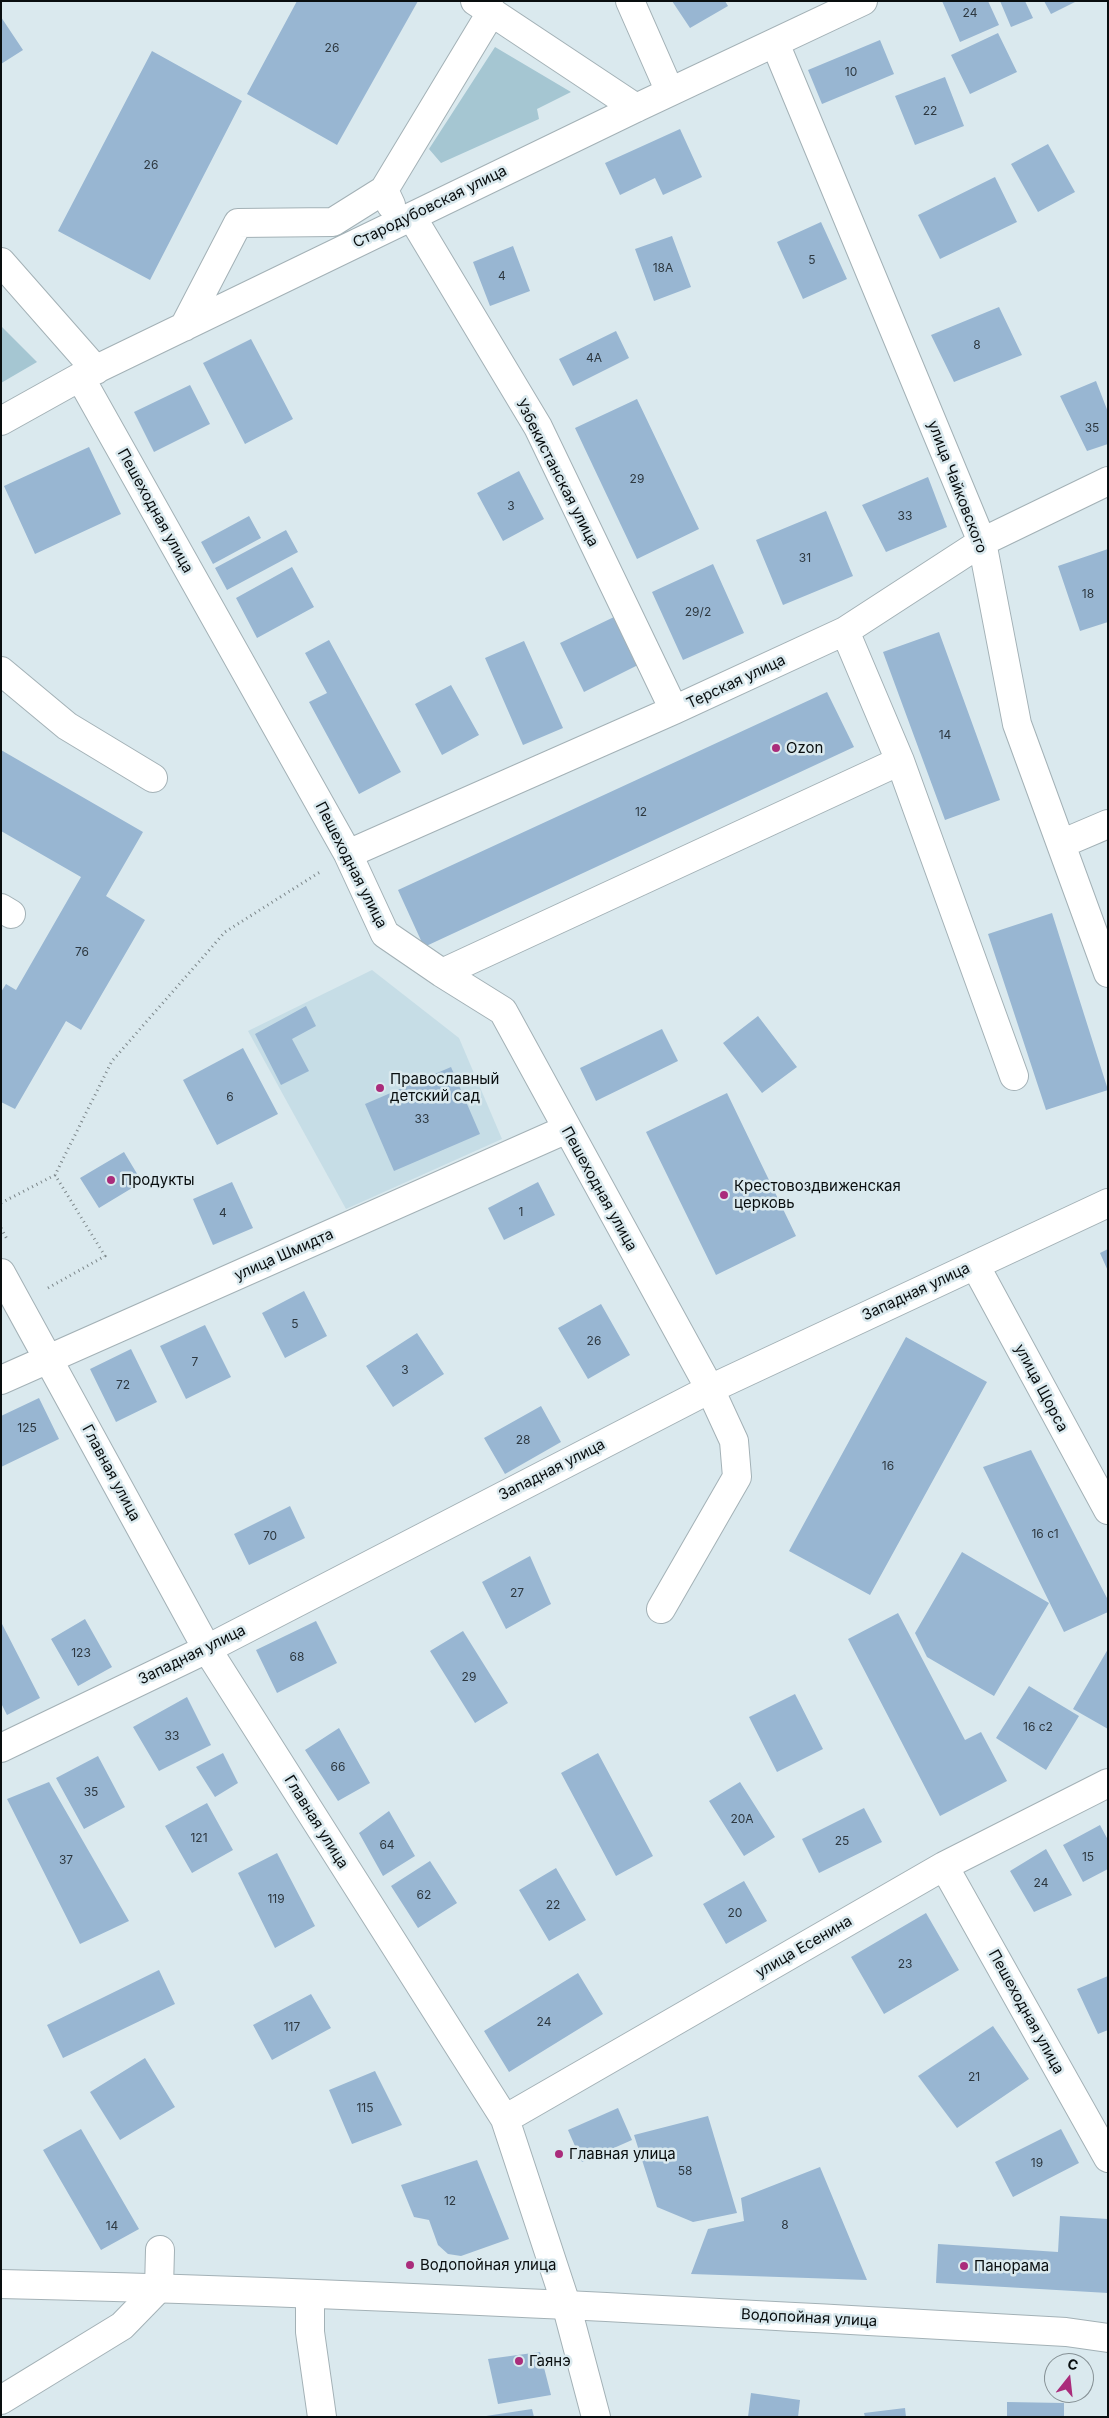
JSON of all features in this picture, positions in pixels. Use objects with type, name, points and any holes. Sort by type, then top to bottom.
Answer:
[{"type":"street","points":[[630,1],[670,92]]},
{"type":"street","name":"Стародубовская улица","points":[[1,421],[88,373],[636,108],[863,1]]},
{"type":"street","points":[[184,327],[238,223],[333,222],[384,190],[483,6],[636,108]]},
{"type":"street","name":"улица Чайковского","points":[[775,43],[982,542],[1017,724],[1108,973]]},
{"type":"street","name":"Узбекистанская улица","points":[[384,190],[405,219],[538,427],[674,710]]},
{"type":"street","name":"Пешеходная улица","points":[[1,262],[88,373],[348,854],[386,934],[442,973],[503,1011],[566,1130],[710,1389],[734,1441],[737,1477],[661,1609]]},
{"type":"street","name":"Терская улица","points":[[348,854],[674,710],[844,631],[982,542],[1108,481]]},
{"type":"street","points":[[844,631],[900,761],[1014,1076]]},
{"type":"street","points":[[1,672],[67,726],[153,778]]},
{"type":"street","points":[[442,973],[900,761]]},
{"type":"street","points":[[1062,844],[1108,824]]},
{"type":"street","name":"улица Шмидта","points":[[1,1380],[50,1360],[566,1130]]},
{"type":"street","name":"Западная улица","points":[[1,1748],[207,1649],[710,1389],[1108,1203]]},
{"type":"street","name":"улица Щорса","points":[[975,1265],[1101,1480],[1108,1510]]},
{"type":"street","name":"Главная улица","points":[[1,1273],[207,1649],[505,2119],[566,2304],[596,2417]]},
{"type":"street","name":"улица Есенина","points":[[505,2119],[944,1866],[1108,1783]]},
{"type":"street","name":"Пешеходная улица","points":[[944,1866],[1108,2158]]},
{"type":"street","points":[[1,2400],[122,2326],[159,2288],[160,2250]]},
{"type":"street","name":"Водопойная улица","points":[[1,2284],[159,2288],[566,2304],[1056,2332],[1108,2338]]},
{"type":"street","points":[[310,2295],[310,2332],[322,2417]]},
{"type":"path","points":[[1,1203],[55,1175],[112,1061],[225,932],[348,854]]},
{"type":"path","points":[[46,1289],[105,1256],[55,1175]]},
{"type":"shaded area","points":[[495,47],[571,92],[537,109],[539,119],[441,163],[429,149]]},
{"type":"shaded area","points":[[1,326],[37,362],[1,383]]},
{"type":"shaded area","name":"Православный детский сад","points":[[372,970],[459,1038],[502,1139],[346,1209],[248,1031]]},
{"type":"building","points":[[297,1],[418,1],[337,145],[247,94]]},
{"type":"building","points":[[672,1],[725,1],[728,6],[690,28]]},
{"type":"building","points":[[942,1],[988,1],[999,25],[960,42]]},
{"type":"building","points":[[1000,1],[1025,1],[1033,18],[1011,27]]},
{"type":"building","points":[[1044,1],[1077,1],[1051,14]]},
{"type":"building","points":[[1,17],[23,50],[1,64]]},
{"type":"building","points":[[998,33],[1017,72],[970,94],[951,55]]},
{"type":"building","points":[[880,40],[894,74],[822,104],[808,70]]},
{"type":"building","points":[[152,51],[242,101],[150,280],[58,231]]},
{"type":"building","points":[[945,77],[964,126],[915,145],[895,96]]},
{"type":"building","points":[[680,129],[702,177],[663,195],[655,178],[620,195],[605,163]]},
{"type":"building","points":[[1048,144],[1075,192],[1038,212],[1011,164]]},
{"type":"building","points":[[995,177],[1017,222],[940,259],[918,215]]},
{"type":"building","points":[[821,222],[847,279],[803,299],[777,242]]},
{"type":"building","points":[[672,236],[691,287],[654,301],[635,249]]},
{"type":"building","points":[[513,246],[530,291],[490,306],[473,262]]},
{"type":"building","points":[[999,307],[1022,355],[954,382],[931,335]]},
{"type":"building","points":[[616,331],[629,358],[573,386],[559,359]]},
{"type":"building","points":[[251,339],[293,419],[245,444],[203,363]]},
{"type":"building","points":[[1096,381],[1108,412],[1108,444],[1087,451],[1060,396]]},
{"type":"building","points":[[190,385],[210,424],[154,452],[134,412]]},
{"type":"building","points":[[637,399],[699,529],[637,559],[575,428]]},
{"type":"building","points":[[89,447],[121,514],[35,554],[4,486]]},
{"type":"building","points":[[519,471],[544,519],[503,541],[477,493]]},
{"type":"building","points":[[928,477],[947,527],[886,552],[862,505]]},
{"type":"building","points":[[826,511],[853,576],[783,605],[756,540]]},
{"type":"building","points":[[249,516],[261,538],[213,564],[201,542]]},
{"type":"building","points":[[286,530],[298,552],[227,590],[215,568]]},
{"type":"building","points":[[1108,549],[1108,622],[1080,631],[1058,566]]},
{"type":"building","points":[[713,564],[744,633],[683,660],[652,592]]},
{"type":"building","points":[[292,567],[314,607],[257,638],[236,598]]},
{"type":"building","points":[[614,617],[638,665],[584,692],[560,643]]},
{"type":"building","points":[[939,632],[1000,800],[945,820],[883,652]]},
{"type":"building","points":[[329,640],[401,772],[359,794],[309,702],[327,693],[305,653]]},
{"type":"building","points":[[524,641],[563,728],[523,745],[485,658]]},
{"type":"building","points":[[451,685],[479,735],[442,755],[415,704]]},
{"type":"building","points":[[827,692],[854,747],[424,947],[398,890]]},
{"type":"building","points":[[1,750],[143,832],[106,896],[145,920],[81,1030],[66,1021],[15,1109],[1,1102],[1,992],[6,984],[16,990],[81,877],[1,831]]},
{"type":"building","points":[[1052,913],[1108,1090],[1046,1110],[988,934]]},
{"type":"building","points":[[306,1006],[316,1026],[292,1039],[309,1071],[281,1085],[255,1034]]},
{"type":"building","points":[[758,1016],[797,1067],[762,1093],[723,1043]]},
{"type":"building","points":[[662,1029],[678,1061],[596,1101],[580,1068]]},
{"type":"building","points":[[243,1048],[278,1114],[217,1145],[183,1080]]},
{"type":"building","points":[[451,1067],[480,1134],[394,1171],[365,1104]]},
{"type":"building","points":[[727,1093],[796,1236],[716,1275],[646,1132]]},
{"type":"building","name":"Продукты","points":[[124,1152],[142,1182],[99,1208],[80,1178]]},
{"type":"building","points":[[232,1182],[253,1228],[213,1245],[193,1199]]},
{"type":"building","points":[[538,1182],[555,1215],[504,1240],[488,1208]]},
{"type":"building","points":[[1108,1249],[1108,1271],[1100,1253]]},
{"type":"building","points":[[304,1291],[327,1336],[285,1358],[262,1313]]},
{"type":"building","points":[[601,1304],[630,1355],[588,1379],[558,1328]]},
{"type":"building","points":[[205,1325],[231,1377],[186,1399],[160,1346]]},
{"type":"building","points":[[417,1333],[444,1374],[393,1407],[366,1366]]},
{"type":"building","points":[[906,1337],[987,1382],[870,1595],[789,1551]]},
{"type":"building","points":[[131,1349],[157,1402],[116,1422],[90,1369]]},
{"type":"building","points":[[39,1398],[59,1439],[1,1467],[1,1416]]},
{"type":"building","points":[[541,1406],[561,1442],[505,1474],[484,1438]]},
{"type":"building","points":[[1031,1450],[1108,1600],[1108,1612],[1064,1632],[983,1467]]},
{"type":"building","points":[[290,1506],[305,1538],[249,1565],[234,1534]]},
{"type":"building","points":[[962,1552],[1049,1603],[994,1696],[927,1657],[915,1633]]},
{"type":"building","points":[[530,1556],[551,1604],[506,1629],[482,1582]]},
{"type":"building","points":[[898,1613],[965,1740],[981,1732],[1007,1781],[940,1816],[848,1639]]},
{"type":"building","points":[[85,1619],[112,1667],[78,1686],[51,1639]]},
{"type":"building","points":[[316,1621],[337,1663],[277,1693],[256,1650]]},
{"type":"building","points":[[1,1622],[40,1698],[7,1715],[1,1703]]},
{"type":"building","points":[[463,1631],[508,1703],[475,1723],[430,1651]]},
{"type":"building","points":[[1108,1649],[1108,1729],[1073,1709]]},
{"type":"building","points":[[1029,1686],[1079,1716],[1046,1770],[996,1738]]},
{"type":"building","points":[[795,1694],[823,1749],[777,1772],[749,1717]]},
{"type":"building","points":[[187,1697],[211,1745],[159,1771],[133,1727]]},
{"type":"building","points":[[339,1728],[370,1783],[338,1801],[305,1750]]},
{"type":"building","points":[[223,1753],[238,1783],[215,1797],[196,1767]]},
{"type":"building","points":[[598,1753],[653,1856],[616,1876],[561,1773]]},
{"type":"building","points":[[98,1756],[125,1807],[84,1829],[56,1778]]},
{"type":"building","points":[[49,1782],[129,1921],[80,1944],[7,1799]]},
{"type":"building","points":[[740,1782],[775,1837],[744,1856],[709,1801]]},
{"type":"building","points":[[207,1803],[233,1850],[192,1873],[165,1826]]},
{"type":"building","points":[[864,1808],[882,1842],[819,1873],[802,1839]]},
{"type":"building","points":[[389,1811],[415,1856],[383,1876],[359,1833]]},
{"type":"building","points":[[1100,1825],[1108,1840],[1108,1869],[1083,1882],[1063,1845]]},
{"type":"building","points":[[1046,1849],[1072,1895],[1034,1912],[1010,1871]]},
{"type":"building","points":[[277,1853],[315,1926],[275,1948],[238,1873]]},
{"type":"building","points":[[430,1861],[457,1903],[418,1928],[391,1886]]},
{"type":"building","points":[[556,1868],[586,1920],[549,1941],[519,1890]]},
{"type":"building","points":[[744,1881],[767,1921],[726,1944],[703,1904]]},
{"type":"building","points":[[926,1913],[959,1970],[884,2014],[851,1957]]},
{"type":"building","points":[[159,1970],[175,2004],[63,2058],[47,2025]]},
{"type":"building","points":[[578,1973],[603,2014],[509,2072],[484,2031]]},
{"type":"building","points":[[1108,1976],[1108,2030],[1098,2034],[1077,1989]]},
{"type":"building","points":[[311,1994],[331,2028],[272,2060],[253,2025]]},
{"type":"building","points":[[993,2026],[1029,2079],[957,2128],[918,2076]]},
{"type":"building","points":[[145,2058],[175,2107],[120,2140],[90,2092]]},
{"type":"building","points":[[375,2071],[402,2125],[352,2144],[329,2090]]},
{"type":"building","points":[[618,2108],[632,2140],[582,2162],[568,2130]]},
{"type":"building","points":[[708,2116],[737,2213],[693,2222],[657,2207],[634,2135]]},
{"type":"building","points":[[81,2129],[139,2229],[101,2250],[43,2150]]},
{"type":"building","points":[[1061,2129],[1079,2163],[1013,2197],[995,2162]]},
{"type":"building","points":[[477,2160],[509,2239],[461,2256],[448,2254],[438,2245],[429,2220],[414,2217],[401,2185]]},
{"type":"building","points":[[820,2167],[867,2280],[691,2274],[708,2229],[744,2221],[741,2198]]},
{"type":"building","points":[[1060,2216],[1108,2219],[1108,2293],[936,2283],[938,2244],[1058,2252]]},
{"type":"building","points":[[540,2352],[551,2395],[498,2404],[488,2359]]},
{"type":"building","points":[[751,2393],[800,2400],[798,2417],[748,2417]]},
{"type":"building","points":[[1007,2402],[1064,2403],[1064,2417],[1007,2417]]},
{"type":"building","points":[[905,2408],[906,2417],[865,2417],[864,2413]]},
{"type":"building","points":[[532,2409],[534,2417],[486,2417],[486,2416]]},
{"type":"place","name":"Ozon","points":[[776,748]]},
{"type":"place","name":"Православный детский сад","points":[[380,1088]]},
{"type":"place","name":"Продукты","points":[[111,1180]]},
{"type":"place","name":"Крестовоздвиженская церковь","points":[[724,1195]]},
{"type":"place","name":"Главная улица","points":[[559,2154]]},
{"type":"place","name":"Водопойная улица","points":[[410,2265]]},
{"type":"place","name":"Панорама","points":[[964,2266]]},
{"type":"place","name":"Гаянэ","points":[[519,2361]]}]
